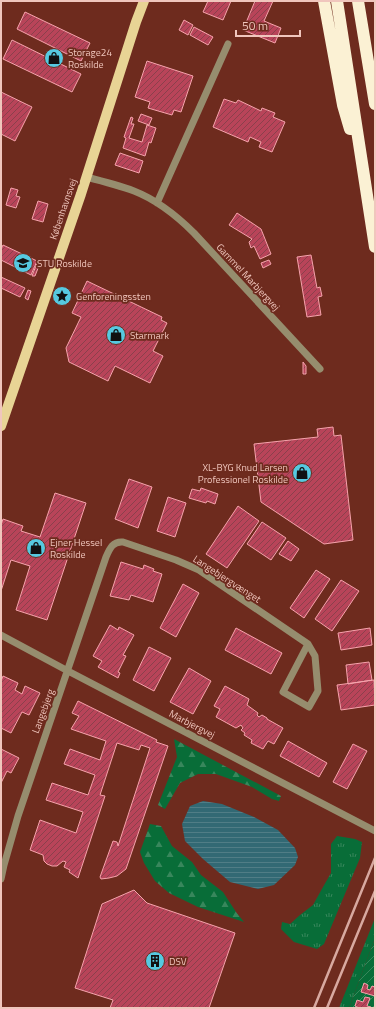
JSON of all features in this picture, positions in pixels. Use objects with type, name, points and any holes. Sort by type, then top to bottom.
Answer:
[{"type":"highway","points":[[324,1],[343,105],[365,182]]},
{"type":"highway","points":[[337,1],[375,247]]},
{"type":"highway","points":[[358,1],[375,104]]},
{"type":"main road","name":"Københavnsvej","points":[[1,426],[86,177],[143,1]]},
{"type":"street","points":[[157,203],[228,44]]},
{"type":"street","name":"Gammel Marbjergvej","points":[[86,177],[134,191],[157,203],[178,218],[194,233],[320,369]]},
{"type":"street","name":"Langebjergvænget","points":[[109,550],[116,543],[124,542],[176,560],[199,570],[308,644]]},
{"type":"street","name":"Langebjerg","points":[[1,880],[18,816],[44,735],[68,671],[109,550]]},
{"type":"street","name":"Marbjergvej","points":[[1,635],[375,831]]},
{"type":"street","points":[[308,644],[315,656],[318,691],[309,707],[283,692],[308,644]]},
{"type":"green space","points":[[174,739],[281,796],[279,801],[272,799],[252,787],[216,774],[198,774],[180,783],[165,809],[158,805],[177,757]]},
{"type":"green space","points":[[150,824],[161,826],[172,846],[192,862],[201,875],[223,892],[244,922],[198,907],[169,893],[155,881],[144,863],[140,852]]},
{"type":"green space","points":[[337,836],[355,839],[362,842],[360,858],[324,944],[317,949],[294,942],[281,929],[282,922],[290,924],[313,905],[331,873],[331,844]]},
{"type":"green space","points":[[375,918],[375,938],[349,1008],[339,1008]]},
{"type":"green space","points":[[375,938],[375,1008],[349,1008]]},
{"type":"water","points":[[203,801],[222,804],[254,817],[278,830],[295,848],[298,857],[295,865],[274,885],[258,889],[230,882],[185,841],[182,824],[190,806]]},
{"type":"building","points":[[208,1],[231,1],[223,20],[203,12]]},
{"type":"building","points":[[255,1],[273,1],[264,21],[281,28],[275,43],[243,30]]},
{"type":"building","points":[[25,12],[90,43],[81,61],[17,29]]},
{"type":"building","points":[[184,20],[193,25],[188,35],[179,30]]},
{"type":"building","points":[[194,27],[213,37],[208,45],[190,35]]},
{"type":"building","points":[[12,40],[81,74],[72,92],[3,59]]},
{"type":"building","points":[[147,61],[193,76],[181,112],[174,110],[172,115],[148,108],[150,102],[135,97]]},
{"type":"building","points":[[1,92],[32,107],[15,141],[1,134]]},
{"type":"building","points":[[224,99],[236,103],[238,100],[261,111],[262,108],[275,113],[273,117],[285,122],[272,152],[259,147],[261,142],[250,137],[248,142],[213,127]]},
{"type":"building","points":[[141,114],[152,118],[149,125],[138,121]]},
{"type":"building","points":[[131,117],[133,118],[131,124],[134,124],[129,138],[142,142],[147,125],[156,128],[151,143],[149,142],[145,156],[123,148],[126,138],[124,137]]},
{"type":"building","points":[[120,153],[143,161],[139,173],[115,165]]},
{"type":"building","points":[[11,188],[18,190],[16,196],[20,197],[16,208],[6,205]]},
{"type":"building","points":[[38,201],[48,204],[43,222],[32,219]]},
{"type":"building","points":[[237,213],[261,229],[271,254],[260,259],[254,246],[251,248],[249,242],[252,239],[229,225]]},
{"type":"building","points":[[3,245],[37,261],[31,275],[1,260],[1,249]]},
{"type":"building","points":[[311,255],[317,288],[320,287],[322,296],[318,297],[321,315],[307,317],[297,257]]},
{"type":"building","points":[[269,260],[271,264],[263,268],[261,263]]},
{"type":"building","points":[[37,263],[40,263],[35,276],[32,276]]},
{"type":"building","points":[[1,277],[25,288],[20,297],[1,288]]},
{"type":"building","name":"Starmark","points":[[87,281],[162,317],[161,320],[167,323],[153,351],[163,356],[150,383],[115,366],[108,381],[69,362],[66,348],[81,317],[72,313]]},
{"type":"building","points":[[28,290],[31,291],[28,300],[25,298]]},
{"type":"building","points":[[303,362],[306,366],[306,374],[303,374]]},
{"type":"building","name":"XL-BYG Knud Larsen Professionel Roskilde","points":[[333,427],[334,436],[341,435],[353,540],[324,544],[261,502],[254,444],[318,437],[317,429]]},
{"type":"building","points":[[129,479],[152,487],[138,528],[115,519]]},
{"type":"building","points":[[201,488],[218,494],[215,504],[189,498],[192,489],[200,491]]},
{"type":"building","name":"Ejner Hessel Roskilde","points":[[55,493],[86,503],[47,620],[16,610],[30,566],[11,560],[1,591],[1,525],[3,519],[23,526],[21,531],[40,537]]},
{"type":"building","points":[[168,497],[186,503],[175,537],[157,531]]},
{"type":"building","points":[[238,506],[259,521],[227,568],[206,554]]},
{"type":"building","points":[[262,522],[286,538],[271,560],[247,544]]},
{"type":"building","points":[[288,541],[299,549],[291,561],[279,554]]},
{"type":"building","points":[[121,562],[143,569],[144,565],[154,569],[153,571],[162,574],[153,602],[131,595],[129,600],[110,596]]},
{"type":"building","points":[[316,570],[330,579],[304,618],[290,608]]},
{"type":"building","points":[[341,580],[359,591],[332,631],[315,619]]},
{"type":"building","points":[[183,584],[199,593],[176,637],[160,628]]},
{"type":"building","points":[[110,625],[118,630],[119,627],[134,635],[123,655],[126,656],[118,672],[120,673],[118,678],[98,667],[102,661],[93,656]]},
{"type":"building","points":[[236,628],[282,653],[271,674],[225,650]]},
{"type":"building","points":[[370,628],[372,645],[341,650],[338,633]]},
{"type":"building","points":[[149,647],[171,658],[154,691],[133,680]]},
{"type":"building","points":[[369,662],[372,680],[348,684],[346,665]]},
{"type":"building","points":[[189,668],[211,681],[193,714],[170,702]]},
{"type":"building","points":[[3,676],[18,683],[15,690],[22,694],[25,686],[40,693],[29,715],[22,712],[11,733],[1,728],[1,681]]},
{"type":"building","points":[[374,680],[375,705],[341,710],[337,685]]},
{"type":"building","points":[[225,686],[249,699],[247,705],[258,713],[257,715],[259,717],[262,715],[283,728],[274,744],[268,741],[263,749],[251,743],[252,740],[244,735],[245,733],[241,730],[243,728],[241,725],[236,728],[216,717],[220,709],[214,706]]},
{"type":"building","points":[[78,701],[157,740],[156,742],[168,746],[126,869],[117,876],[109,878],[101,879],[100,877],[113,841],[117,842],[118,846],[150,748],[141,745],[139,750],[117,743],[100,795],[105,796],[78,878],[69,872],[70,870],[64,867],[66,862],[63,861],[57,866],[52,866],[44,861],[43,855],[30,850],[40,820],[76,833],[83,812],[46,800],[52,783],[88,795],[95,775],[64,764],[70,749],[100,760],[106,741],[71,729],[79,716],[72,713]]},
{"type":"building","points":[[288,741],[327,763],[319,777],[280,756]]},
{"type":"building","points":[[353,744],[367,751],[347,789],[333,782]]},
{"type":"building","points":[[1,749],[19,758],[11,773],[7,771],[1,783]]},
{"type":"building","name":"DSV","points":[[134,890],[147,903],[235,933],[209,1008],[110,1008],[113,1000],[75,988],[102,904]]},
{"type":"building","points":[[364,983],[368,985],[367,989],[370,990],[372,986],[375,987],[375,996],[361,992]]},
{"type":"building","points":[[365,997],[370,998],[367,1006],[371,1008],[359,1008],[355,1006],[357,1000],[363,1002]]},
{"type":"railway","points":[[314,1008],[375,858]]},
{"type":"railway","points":[[327,1008],[375,891]]},
{"type":"place","name":"Storage24 Roskilde","points":[[54,58]]},
{"type":"place","name":"STU Roskilde","points":[[23,263]]},
{"type":"place","name":"Genforeningssten","points":[[62,296]]},
{"type":"place","name":"Starmark","points":[[116,335]]},
{"type":"place","name":"XL-BYG Knud Larsen Professionel Roskilde","points":[[302,473]]},
{"type":"place","name":"Ejner Hessel Roskilde","points":[[36,548]]},
{"type":"place","name":"DSV","points":[[155,961]]}]
